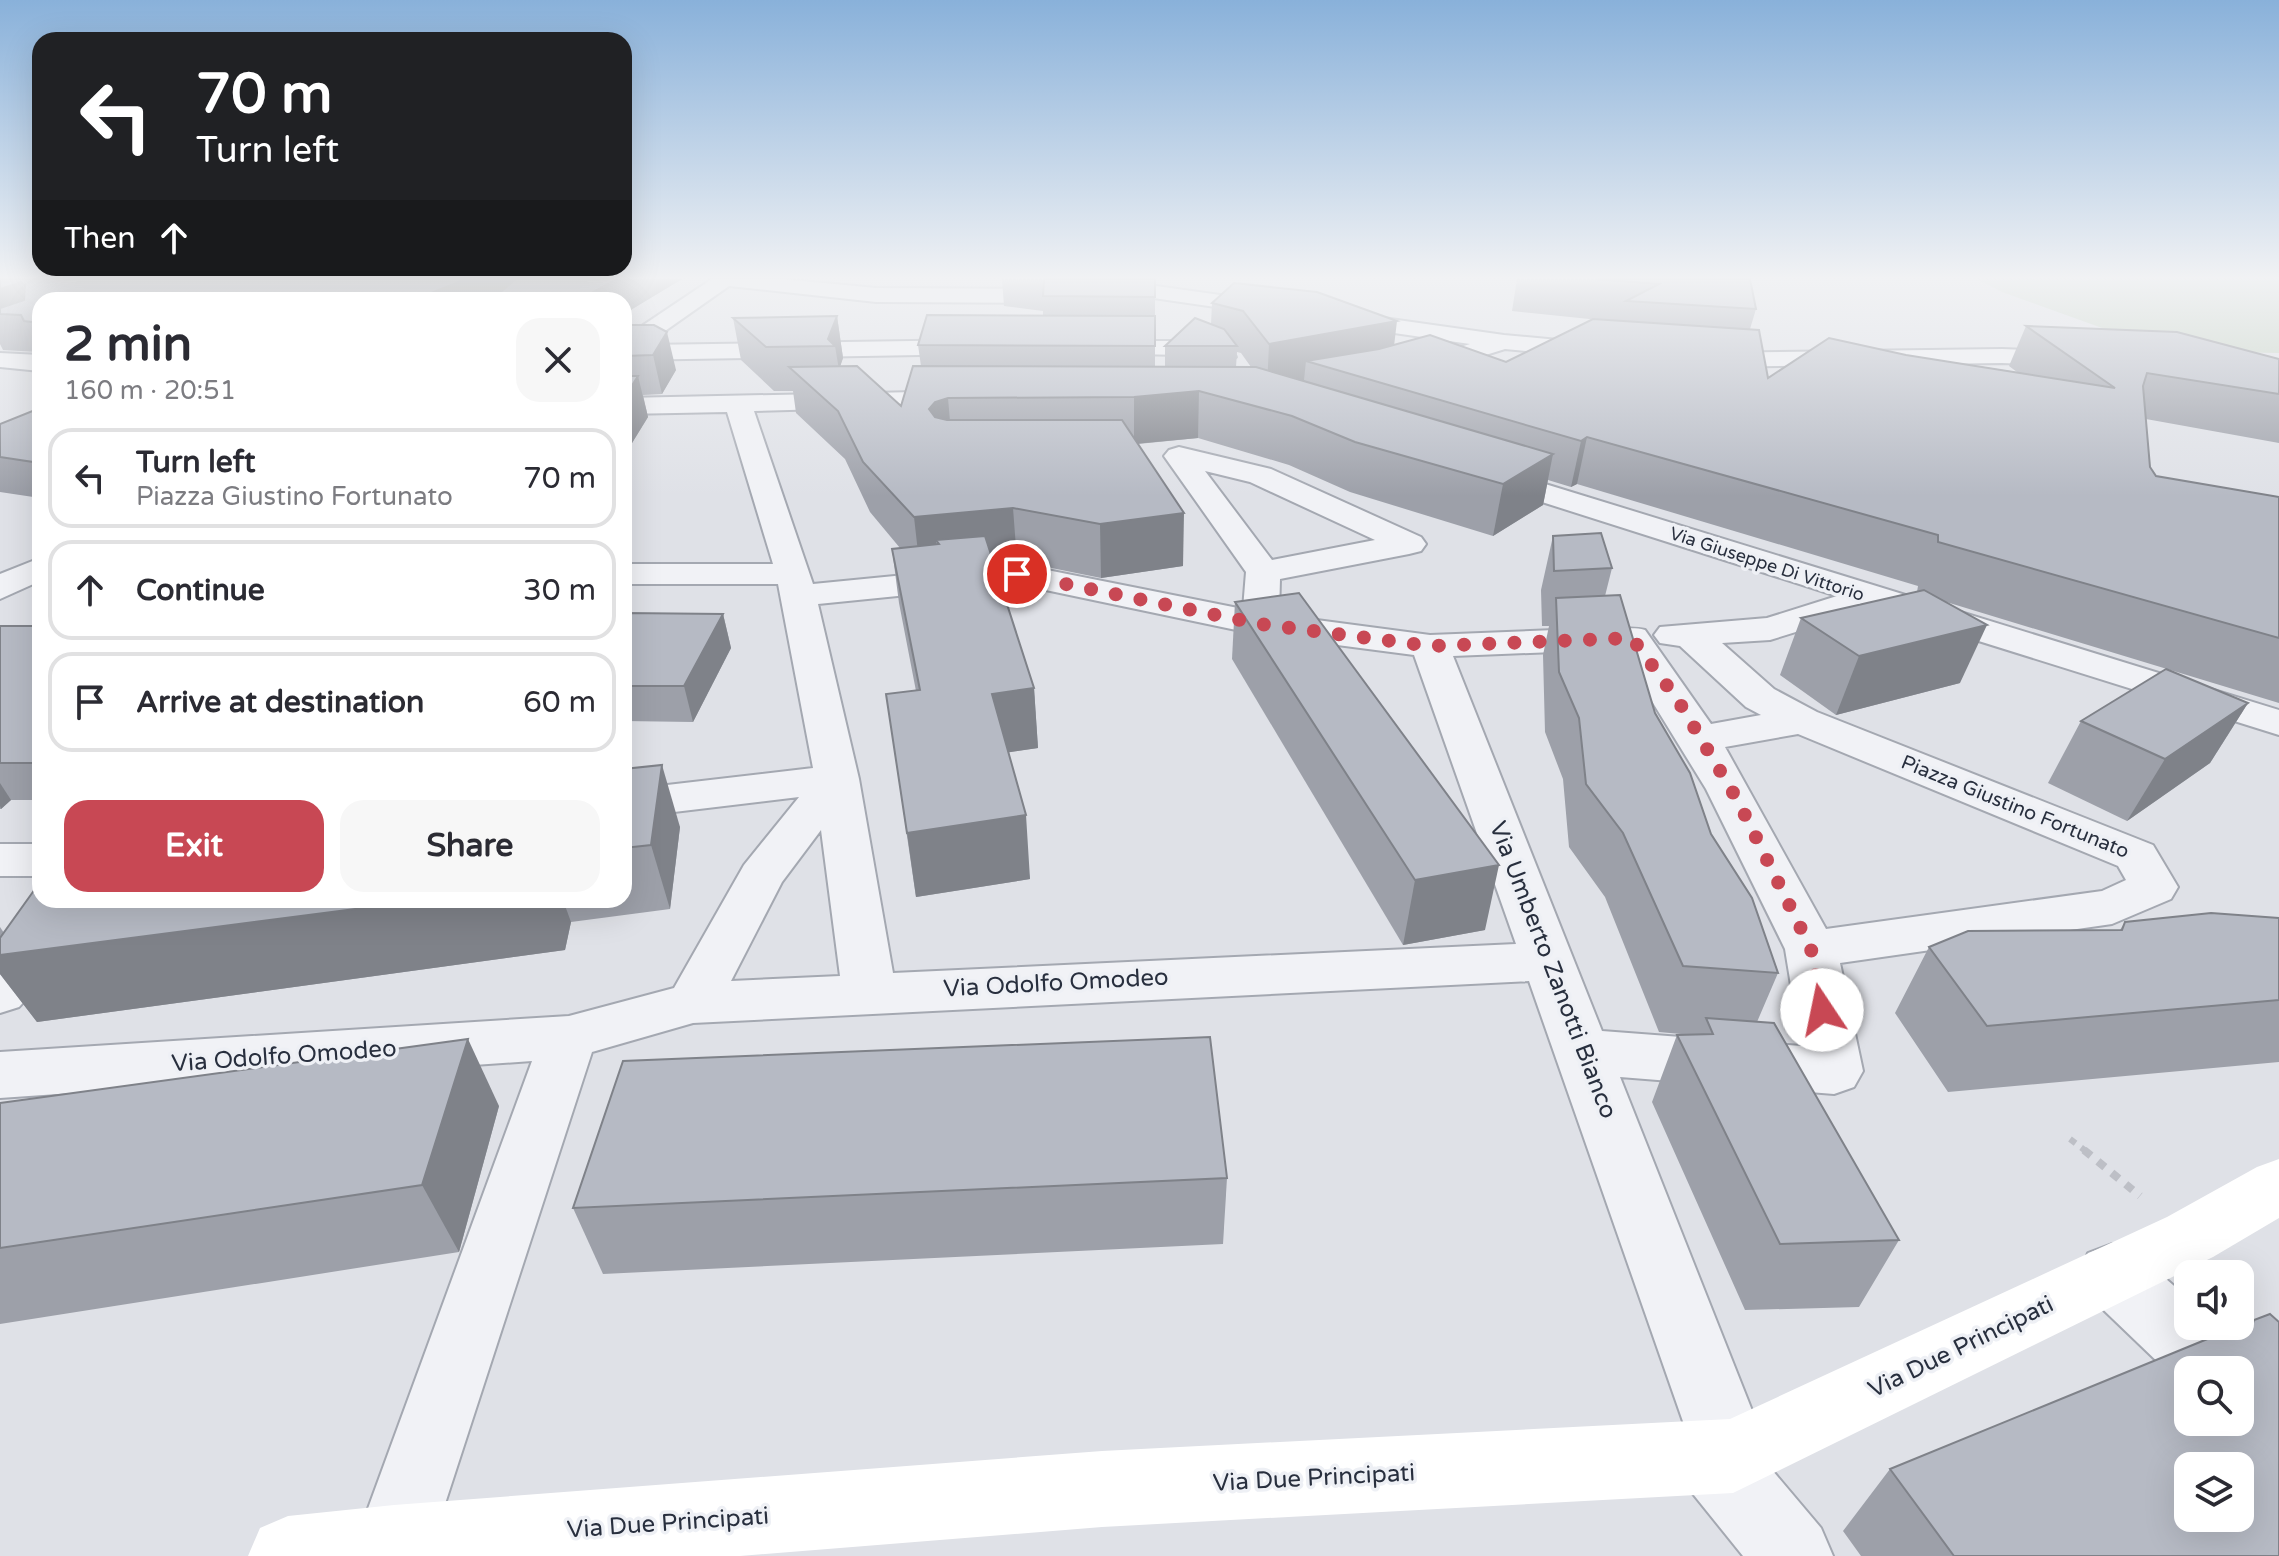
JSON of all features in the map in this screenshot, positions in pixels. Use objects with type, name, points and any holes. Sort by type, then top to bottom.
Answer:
[{"type":"street","points":[[871,400],[897,352]]},
{"type":"street","points":[[1203,352],[1222,355],[1246,372]]},
{"type":"street","points":[[1396,374],[1472,352]]},
{"type":"street","points":[[1611,352],[1626,353]]},
{"type":"street","points":[[1687,358],[1733,361],[2002,356],[2092,359]]},
{"type":"street","points":[[0,360],[32,362]]},
{"type":"street","points":[[632,406],[995,399]]},
{"type":"street","points":[[738,403],[794,585],[837,779],[869,992]]},
{"type":"street","points":[[1260,624],[1263,572],[1164,456],[1260,475],[1409,544],[1263,572]]},
{"type":"street","name":"Via Giuseppe Di Vittorio","points":[[1459,466],[2279,723]]},
{"type":"street","points":[[0,590],[32,572]]},
{"type":"street","points":[[632,575],[794,585],[1017,574],[1260,624],[1430,646],[1770,629],[1870,597]]},
{"type":"street","points":[[0,590],[32,588]]},
{"type":"street","name":"Piazza Giustino Fortunato","points":[[1689,634],[1760,698],[1802,721],[2136,856],[2154,887],[2112,907],[1811,949]]},
{"type":"street","points":[[1585,1052],[1834,1071],[1811,949],[1738,801],[1701,738],[1632,638]]},
{"type":"street","name":"Via Umberto Zanotti Bianco","points":[[1430,646],[1585,1052],[1722,1456],[1793,1556]]},
{"type":"street","points":[[1701,738],[1802,721]]},
{"type":"street","points":[[632,803],[837,779]]},
{"type":"street","points":[[693,1003],[761,876],[837,779]]},
{"type":"street","points":[[0,860],[32,860]]},
{"type":"street","points":[[0,993],[86,908]]},
{"type":"street","name":"Via Odolfo Omodeo","points":[[0,1075],[569,1037],[693,1003],[1548,961]]},
{"type":"street","points":[[394,1544],[569,1037]]},
{"type":"street","name":"Via Due Principati","points":[[288,1556],[394,1544],[1102,1489],[1722,1456],[2190,1237],[2279,1186]]},
{"type":"street","points":[[2112,1274],[2202,1356]]},
{"type":"path","points":[[2070,1139],[2190,1237]]},
{"type":"green space","points":[[2201,352],[2279,352],[2279,353]]},
{"type":"building","points":[[632,352],[655,352],[653,355],[632,356]]},
{"type":"building","points":[[1363,352],[1477,352],[1506,362],[1527,352],[1763,352],[1768,378],[1808,352],[1891,352],[2115,388],[2063,352],[2251,352],[2279,359],[2279,394],[2147,373],[2143,386],[2150,467],[2156,476],[2279,497],[2279,638],[1938,542],[1938,535],[1587,437],[1581,441],[1306,361]]},
{"type":"building","points":[[857,366],[901,406],[913,366],[1256,367],[1553,454],[1503,484],[1355,442],[1292,416],[1199,391],[1134,397],[948,398],[935,402],[929,409],[935,417],[947,420],[1122,420],[1184,513],[1100,524],[1013,508],[914,517],[863,462],[838,411],[789,367]]},
{"type":"building","points":[[32,411],[32,462],[0,457],[0,424]]},
{"type":"building","points":[[1601,533],[1612,568],[1554,571],[1553,536]]},
{"type":"building","points":[[985,536],[1034,688],[992,694],[1026,815],[907,833],[886,694],[920,690],[892,549],[939,544],[936,540]]},
{"type":"building","points":[[1924,590],[1987,625],[1859,656],[1801,618]]},
{"type":"building","points":[[1299,593],[1499,865],[1415,880],[1235,602]]},
{"type":"building","points":[[1620,595],[1655,713],[1690,773],[1711,834],[1752,898],[1778,973],[1683,966],[1623,833],[1586,784],[1579,718],[1559,672],[1556,598]]},
{"type":"building","points":[[632,613],[723,614],[684,686],[632,686]]},
{"type":"building","points":[[0,626],[32,626],[32,763],[0,763]]},
{"type":"building","points":[[2166,669],[2248,703],[2165,759],[2081,721]]},
{"type":"building","points":[[662,765],[651,845],[632,847],[632,768]]},
{"type":"building","points":[[32,893],[32,908],[363,908],[0,955],[0,938]]},
{"type":"building","points":[[2211,913],[2279,918],[2279,1000],[1987,1026],[1929,947],[1968,931],[2122,930],[2125,922]]},
{"type":"building","points":[[1706,1018],[1774,1023],[1899,1240],[1780,1244],[1677,1035],[1713,1034]]},
{"type":"building","points":[[1210,1037],[1227,1178],[573,1208],[623,1061]]},
{"type":"building","points":[[468,1039],[422,1185],[0,1248],[0,1103]]},
{"type":"building","points":[[2270,1314],[2279,1322],[2279,1556],[1954,1556],[1890,1469],[2205,1340],[2254,1340],[2254,1320]]},
{"type":"route","points":[[1017,574],[1260,624],[1430,646],[1632,638],[1679,702],[1738,801],[1811,949],[1822,1010]]}]
